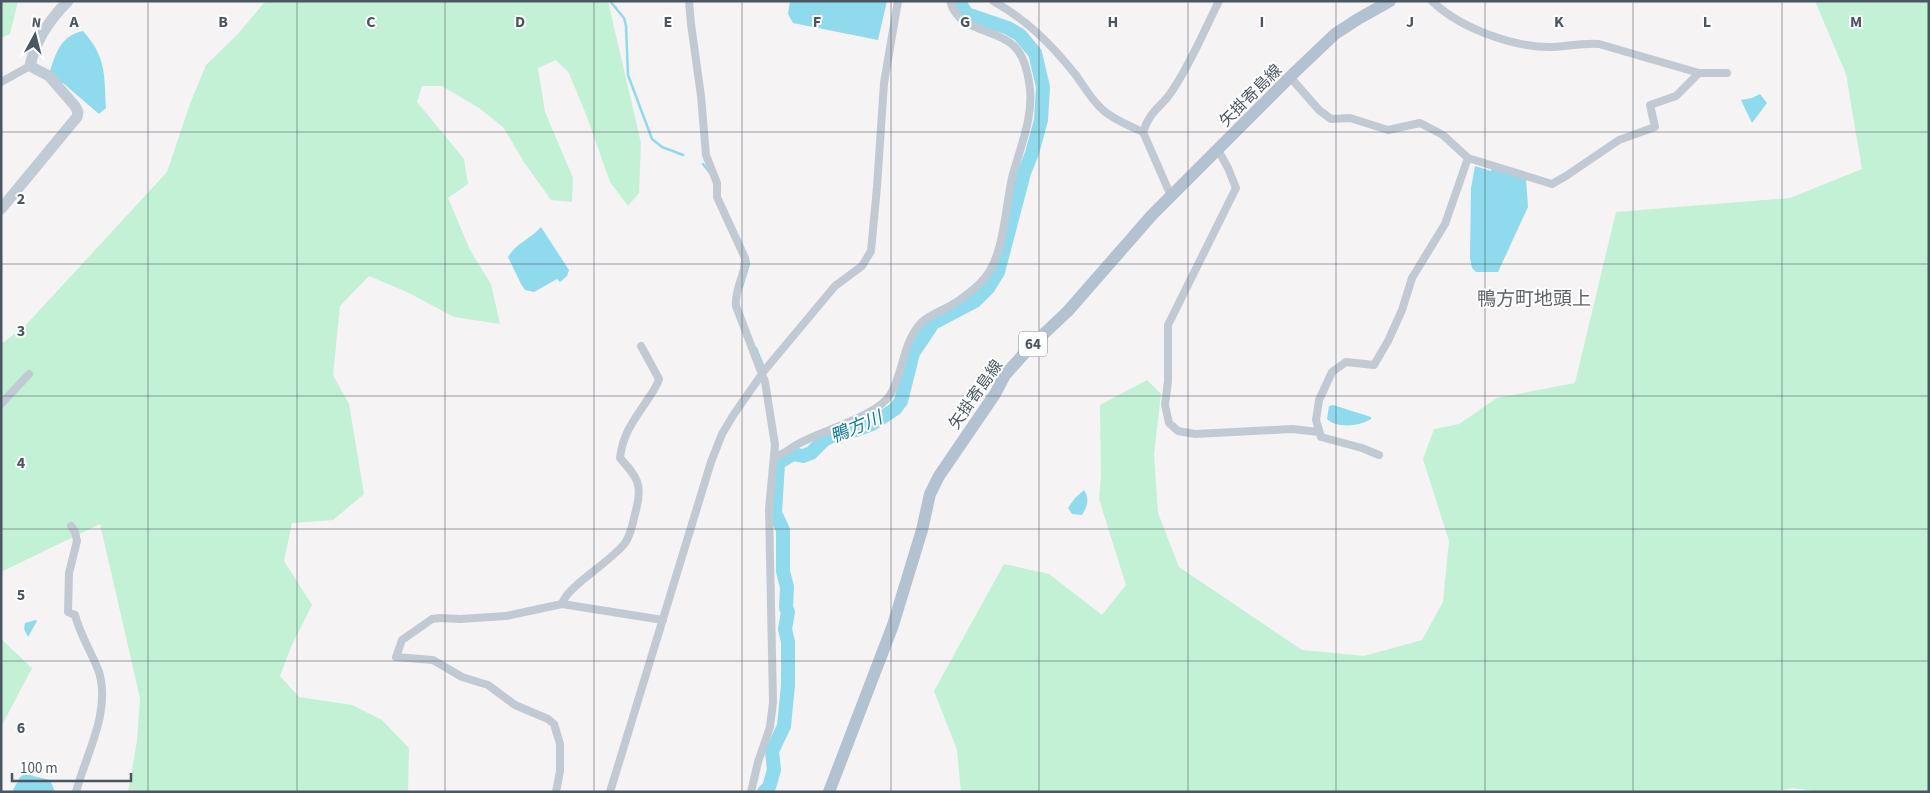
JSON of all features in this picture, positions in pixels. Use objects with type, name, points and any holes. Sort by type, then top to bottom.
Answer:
[{"type":"main road","points":[[1,208],[77,117],[78,112],[75,106],[49,76],[30,66],[41,36],[68,1]]},
{"type":"main road","name":"矢掛寄島線","points":[[829,792],[893,625],[922,530],[930,494],[939,476],[995,394],[1005,375],[1032,344],[1068,311],[1170,196],[1290,77],[1335,34],[1390,1]]},
{"type":"street","points":[[690,1],[706,155],[717,184],[717,197],[745,258],[745,266],[735,301],[736,312],[765,370],[777,456],[769,509],[772,702],[770,727],[758,762],[751,792]]},
{"type":"street","points":[[610,792],[717,447],[738,406],[765,370],[836,286],[862,266],[871,251],[884,82],[898,1]]},
{"type":"street","points":[[777,456],[885,402],[895,386],[911,339],[922,322],[958,301],[984,278],[991,268],[999,246],[1013,174],[1020,157],[1030,106],[1030,84],[1024,61],[1014,46],[1003,38],[973,27],[962,20],[950,1]]},
{"type":"street","points":[[993,1],[1021,17],[1038,32],[1063,60],[1102,110],[1115,119],[1143,132],[1170,196]]},
{"type":"street","points":[[1143,132],[1148,119],[1171,93],[1179,80],[1219,1]]},
{"type":"street","points":[[1432,1],[1451,16],[1485,33],[1529,45],[1553,47],[1584,43],[1599,44],[1699,73],[1727,74]]},
{"type":"street","points":[[1,82],[30,66]]},
{"type":"street","points":[[1290,77],[1319,110],[1332,119],[1350,118],[1388,130],[1420,123],[1443,135],[1468,158],[1552,184],[1619,140],[1655,128],[1650,105],[1676,96],[1699,73]]},
{"type":"street","points":[[1218,150],[1236,188],[1168,326],[1168,380],[1165,405],[1169,423],[1178,431],[1195,434],[1292,429],[1319,432]]},
{"type":"street","points":[[1379,455],[1362,448],[1321,437],[1316,420],[1319,400],[1332,372],[1346,362],[1374,365],[1388,342],[1402,310],[1412,278],[1445,224],[1468,158]]},
{"type":"street","points":[[562,604],[568,592],[595,571],[625,543],[632,527],[640,496],[636,475],[620,458],[622,442],[629,427],[659,379],[641,346]]},
{"type":"street","points":[[1,404],[29,374]]},
{"type":"street","points":[[71,526],[76,532],[77,540],[69,573],[68,612],[75,615],[99,672],[101,684],[100,713],[76,792]]},
{"type":"street","points":[[556,792],[560,771],[560,744],[554,724],[548,719],[515,705],[488,685],[462,677],[432,660],[396,657],[402,640],[432,620],[440,618],[460,619],[506,616],[562,604],[663,620]]},
{"type":"green space","points":[[1,1],[18,1],[10,34],[1,38]]},
{"type":"green space","points":[[272,1],[608,1],[641,143],[639,193],[628,206],[610,182],[569,73],[556,60],[538,68],[545,112],[573,178],[572,202],[551,200],[524,162],[503,127],[479,108],[442,86],[422,86],[417,102],[464,159],[468,184],[448,198],[470,250],[491,284],[500,324],[454,317],[407,292],[369,276],[340,306],[333,375],[349,404],[364,494],[333,520],[292,523],[284,561],[312,605],[291,647],[280,676],[299,697],[352,705],[382,720],[409,748],[408,792],[128,792],[137,741],[140,698],[100,524],[1,572],[1,344],[24,327],[167,172],[190,104],[206,65],[237,35],[264,3]]},
{"type":"green space","points":[[1815,1],[1929,1],[1929,792],[1821,792],[1793,788],[1769,792],[961,792],[957,750],[934,691],[1004,564],[1049,574],[1102,615],[1126,585],[1099,499],[1101,476],[1100,405],[1147,380],[1161,394],[1154,454],[1158,513],[1179,567],[1302,650],[1364,656],[1422,640],[1443,602],[1449,541],[1423,459],[1434,429],[1459,424],[1497,398],[1575,383],[1616,212],[1790,198],[1862,169],[1846,74]]},
{"type":"green space","points":[[1,639],[32,668],[1,727]]},
{"type":"water","points":[[790,1],[887,1],[878,40],[793,23],[788,14]]},
{"type":"water","points":[[83,31],[96,50],[103,67],[106,108],[99,114],[63,83],[59,83],[50,71],[57,51],[64,41],[69,36]]},
{"type":"water","points":[[1760,94],[1767,103],[1752,123],[1741,100]]},
{"type":"water","points":[[1475,166],[1491,171],[1492,167],[1526,179],[1528,207],[1498,272],[1476,272],[1472,268],[1470,258],[1471,188]]},
{"type":"water","points":[[541,227],[569,270],[567,276],[560,282],[557,279],[534,292],[525,290],[508,257],[515,248]]},
{"type":"water","points":[[1333,405],[1371,417],[1371,419],[1355,425],[1342,425],[1331,422],[1327,419],[1329,406]]},
{"type":"water","points":[[1084,490],[1087,500],[1084,512],[1082,515],[1072,514],[1068,508]]},
{"type":"water","points":[[36,620],[28,637],[24,629],[25,623]]},
{"type":"water","points":[[25,774],[50,780],[55,792],[12,792],[20,777]]},
{"type":"waterway","points":[[610,1],[624,18],[628,75],[652,139],[662,147],[683,155]]},
{"type":"waterway","name":"鴨方川","points":[[764,792],[769,787],[774,770],[772,751],[784,726],[788,685],[788,642],[785,629],[788,612],[786,608],[787,587],[783,571],[783,530],[775,513],[778,463],[793,454],[803,456],[811,453],[824,440],[836,434],[872,424],[895,409],[901,401],[913,353],[933,323],[975,301],[988,288],[998,272],[1024,173],[1032,153],[1041,120],[1043,87],[1035,53],[1020,35],[1008,28],[967,14],[958,1]]},
{"type":"waterway","points":[[703,164],[710,173]]},
{"type":"waterway","points":[[742,287],[749,264],[748,259]]},
{"type":"waterway","points":[[756,348],[764,368]]},
{"type":"district","name":"鴨方町地頭上","points":[[1534,298]]}]
